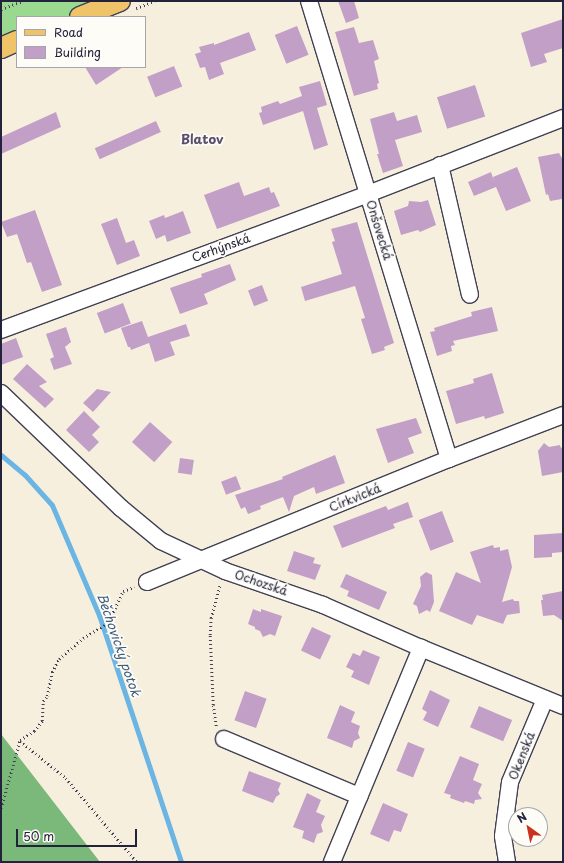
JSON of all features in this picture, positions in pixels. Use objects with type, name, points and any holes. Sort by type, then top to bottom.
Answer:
[{"type":"main road","points":[[82,16],[120,1]]},
{"type":"main road","points":[[1,48],[16,41]]},
{"type":"street","name":"Onšovecká","points":[[309,1],[450,459]]},
{"type":"street","name":"Cerhýnská","points":[[1,330],[368,194],[563,118]]},
{"type":"street","points":[[440,165],[470,295]]},
{"type":"street","name":"Ochozská","points":[[1,393],[122,508],[161,541],[225,571],[323,605],[421,648],[563,706]]},
{"type":"street","name":"Církvická","points":[[147,582],[450,459],[563,415]]},
{"type":"street","points":[[332,862],[421,648]]},
{"type":"street","name":"Okenská","points":[[507,862],[503,836],[510,782],[545,699]]},
{"type":"street","points":[[224,739],[359,796]]},
{"type":"path","points":[[1,9],[24,1]]},
{"type":"path","points":[[224,739],[216,726],[213,705],[210,635],[212,612],[225,571]]},
{"type":"path","points":[[1,808],[20,740],[34,731],[42,722],[43,701],[47,696],[52,672],[59,659],[83,638],[99,627],[108,623],[123,591],[147,582]]},
{"type":"path","points":[[20,740],[66,778],[138,862]]},
{"type":"green space","points":[[1,1],[118,1],[80,16],[16,16],[16,40],[1,46]]},
{"type":"green space","points":[[1,734],[100,862],[1,862]]},
{"type":"building","points":[[338,1],[354,1],[359,18],[346,23]]},
{"type":"building","points":[[563,19],[563,48],[544,54],[547,62],[531,67],[521,33]]},
{"type":"building","points":[[297,26],[309,55],[286,64],[275,35]]},
{"type":"building","points":[[354,27],[359,43],[373,40],[379,59],[374,61],[379,83],[377,84],[378,89],[354,96],[335,32]]},
{"type":"building","points":[[249,32],[256,50],[220,63],[224,74],[209,80],[205,67],[200,68],[195,54],[201,52],[199,47],[214,43],[214,45]]},
{"type":"building","points":[[174,66],[182,86],[155,97],[147,77]]},
{"type":"building","points":[[86,68],[122,68],[96,85]]},
{"type":"building","points":[[320,81],[327,105],[317,108],[328,145],[314,150],[303,111],[263,125],[259,113],[262,112],[261,107],[278,101],[280,104],[302,96],[299,87]]},
{"type":"building","points":[[475,85],[485,116],[447,129],[437,97]]},
{"type":"building","points":[[56,112],[61,127],[1,154],[1,137]]},
{"type":"building","points":[[394,112],[397,121],[417,115],[422,132],[395,140],[403,166],[383,173],[377,154],[379,154],[370,119]]},
{"type":"building","points":[[156,121],[161,132],[100,159],[95,148]]},
{"type":"building","points":[[559,153],[563,160],[562,199],[550,201],[548,194],[546,195],[538,157]]},
{"type":"building","points":[[517,167],[531,201],[506,211],[496,187],[474,196],[468,182],[491,172],[494,181],[493,177]]},
{"type":"building","points":[[239,182],[244,196],[269,187],[271,193],[274,192],[280,206],[217,229],[204,195]]},
{"type":"building","points":[[428,200],[436,225],[420,232],[418,230],[401,235],[394,211],[408,206],[409,201],[421,202]]},
{"type":"building","points":[[35,210],[62,285],[42,292],[31,262],[27,263],[17,234],[7,237],[1,222]]},
{"type":"building","points":[[183,211],[191,233],[167,242],[165,235],[156,239],[149,221],[164,215],[165,218]]},
{"type":"building","points":[[117,218],[126,243],[134,240],[140,256],[117,265],[101,224]]},
{"type":"building","points":[[357,222],[394,343],[384,347],[385,350],[372,354],[361,319],[365,318],[355,286],[305,301],[301,287],[342,274],[332,242],[335,241],[331,229]]},
{"type":"building","points":[[230,264],[236,280],[204,294],[208,304],[180,314],[170,288],[202,277],[201,274]]},
{"type":"building","points":[[262,285],[268,301],[254,306],[248,290]]},
{"type":"building","points":[[123,303],[131,324],[105,334],[97,313]]},
{"type":"building","points":[[492,307],[498,331],[453,341],[455,345],[451,346],[452,351],[437,356],[430,332],[435,331],[434,328],[472,316],[471,312]]},
{"type":"building","points":[[142,321],[148,337],[186,324],[190,336],[170,342],[175,355],[155,362],[149,343],[131,350],[130,347],[128,347],[121,328]]},
{"type":"building","points":[[66,327],[71,342],[65,347],[72,364],[54,370],[50,359],[54,357],[46,334]]},
{"type":"building","points":[[16,338],[23,357],[1,365],[1,344]]},
{"type":"building","points":[[27,364],[47,382],[39,386],[54,399],[45,408],[13,379]]},
{"type":"building","points":[[492,373],[504,413],[485,419],[484,416],[456,424],[446,391],[474,383],[473,379]]},
{"type":"building","points":[[97,389],[111,392],[93,412],[83,403]]},
{"type":"building","points":[[84,411],[100,427],[92,435],[99,442],[89,452],[66,430]]},
{"type":"building","points":[[416,418],[422,433],[408,438],[414,453],[388,463],[376,429]]},
{"type":"building","points":[[150,422],[172,442],[154,462],[132,442]]},
{"type":"building","points":[[544,443],[549,447],[560,445],[561,448],[563,447],[563,472],[542,476],[538,451]]},
{"type":"building","points":[[335,455],[345,483],[316,494],[314,487],[294,496],[289,512],[283,497],[260,506],[261,509],[248,514],[245,507],[241,509],[235,495],[283,479],[282,477]]},
{"type":"building","points":[[180,458],[194,460],[192,475],[178,473]]},
{"type":"building","points":[[236,476],[241,489],[226,495],[221,482]]},
{"type":"building","points":[[408,502],[413,517],[393,524],[395,528],[342,548],[333,526],[386,506],[388,510]]},
{"type":"building","points":[[442,511],[454,542],[430,551],[419,520]]},
{"type":"building","points":[[563,533],[563,552],[552,553],[552,557],[534,558],[534,535]]},
{"type":"building","points":[[493,545],[494,548],[500,547],[500,551],[508,549],[512,567],[502,602],[513,599],[514,601],[519,601],[520,613],[507,615],[503,624],[477,615],[472,625],[439,611],[456,572],[481,583],[470,552]]},
{"type":"building","points":[[294,551],[315,558],[313,563],[321,565],[315,580],[287,571]]},
{"type":"building","points":[[426,572],[432,575],[434,602],[430,612],[427,610],[419,614],[417,606],[413,604],[421,586],[420,577]]},
{"type":"building","points":[[346,574],[387,592],[379,610],[347,596],[349,591],[340,587]]},
{"type":"building","points":[[563,591],[563,621],[554,615],[543,616],[541,600],[543,600],[542,595]]},
{"type":"building","points":[[253,609],[261,612],[261,609],[282,616],[275,636],[270,634],[263,637],[260,631],[248,624]]},
{"type":"building","points":[[312,627],[331,636],[320,659],[301,651]]},
{"type":"building","points":[[363,650],[380,657],[369,685],[351,677],[354,671],[346,667],[353,653],[360,656]]},
{"type":"building","points":[[430,690],[450,700],[438,727],[423,720],[427,712],[422,709]]},
{"type":"building","points":[[245,691],[267,699],[256,728],[234,720]]},
{"type":"building","points":[[340,705],[355,712],[351,722],[360,726],[358,733],[360,738],[354,741],[352,748],[327,738]]},
{"type":"building","points":[[479,706],[512,720],[503,741],[470,727]]},
{"type":"building","points":[[408,742],[425,749],[413,777],[396,771]]},
{"type":"building","points":[[460,756],[479,764],[473,780],[482,784],[478,793],[482,799],[475,800],[474,804],[465,801],[464,803],[450,798],[451,795],[444,793]]},
{"type":"building","points":[[249,771],[281,783],[278,790],[280,794],[276,797],[273,803],[242,791]]},
{"type":"building","points":[[307,793],[321,800],[316,812],[325,816],[321,825],[323,832],[317,834],[314,843],[302,838],[304,831],[293,827]]},
{"type":"building","points":[[383,803],[408,814],[401,832],[394,830],[389,842],[370,834]]},
{"type":"waterway","name":"Běchovický potok","points":[[1,455],[25,475],[52,505],[99,615],[181,862]]},
{"type":"district","name":"Blatov","points":[[202,139]]}]
